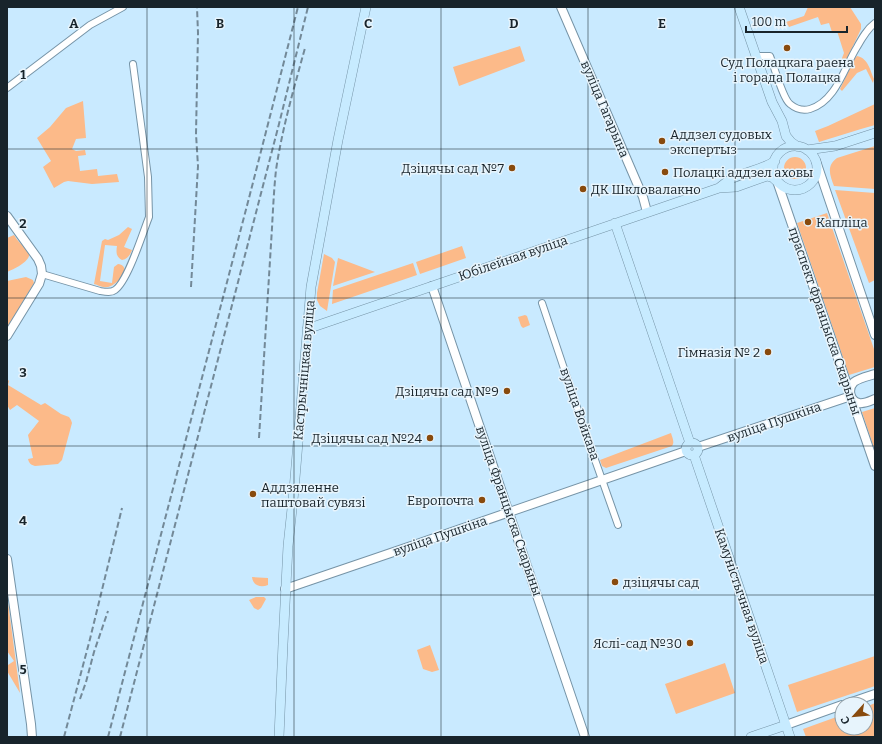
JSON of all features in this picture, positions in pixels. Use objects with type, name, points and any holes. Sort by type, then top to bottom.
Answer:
[{"type":"main road","name":"Кастрычніцкая вуліца","points":[[279,737],[288,546],[311,287],[338,140],[366,7]]},
{"type":"main road","points":[[739,7],[772,102],[782,138],[782,146],[774,166],[777,180],[788,189],[803,189],[814,180],[817,166],[824,154],[835,146]]},
{"type":"main road","points":[[772,102],[782,121],[786,136],[791,142],[814,157],[817,166]]},
{"type":"main road","points":[[780,153],[788,148],[835,146],[875,133]]},
{"type":"main road","name":"Юбілейная вуліца","points":[[719,188],[733,178],[769,166],[775,161]]},
{"type":"main road","name":"Юбілейная вуліца","points":[[307,329],[719,188],[736,187],[767,176],[777,180]]},
{"type":"main road","name":"Камуністычная вуліца","points":[[615,223],[790,737]]},
{"type":"main road","points":[[751,737],[786,725]]},
{"type":"street","points":[[7,88],[90,25],[123,7]]},
{"type":"street","name":"вуліца Гагарына","points":[[561,7],[643,197],[647,212]]},
{"type":"street","points":[[756,56],[770,56],[785,97],[790,104],[801,110],[812,108],[821,104],[830,96],[868,28],[875,23]]},
{"type":"street","points":[[42,274],[107,292],[118,288],[126,275],[149,217],[148,177],[133,64]]},
{"type":"street","points":[[817,166],[875,335]]},
{"type":"street","name":"праспект Францыска Скарыны","points":[[777,180],[875,466]]},
{"type":"street","points":[[7,216],[38,260],[41,266],[42,274],[38,284],[7,336]]},
{"type":"street","name":"вуліца Францыска Скарыны","points":[[432,286],[585,737]]},
{"type":"street","name":"вуліца Войкава","points":[[542,303],[618,525]]},
{"type":"street","points":[[875,374],[855,382],[850,388],[851,396],[855,401],[862,403],[875,400]]},
{"type":"street","name":"вуліца Пушкіна","points":[[285,589],[851,396]]},
{"type":"street","points":[[7,559],[32,737]]},
{"type":"street","points":[[786,725],[834,709]]},
{"type":"shaded area","points":[[808,7],[850,7],[861,24],[861,29],[844,65],[842,58],[844,53],[837,31],[832,32],[829,23],[821,25],[818,17],[789,27],[788,25],[778,29],[777,25],[804,16]]},
{"type":"shaded area","points":[[520,46],[525,61],[459,86],[453,67]]},
{"type":"shaded area","points":[[857,56],[864,59],[868,65],[874,79],[873,83],[866,69],[857,73],[842,91],[840,89]]},
{"type":"shaded area","points":[[83,101],[86,138],[76,139],[72,149],[76,151],[85,150],[86,155],[78,156],[80,171],[97,169],[98,176],[117,174],[119,182],[92,184],[68,181],[54,188],[43,167],[51,161],[37,138],[50,127],[66,108]]},
{"type":"shaded area","points":[[875,104],[875,125],[819,142],[815,131]]},
{"type":"shaded area","points":[[875,146],[875,189],[834,186],[831,178],[830,167],[837,158]]},
{"type":"shaded area","points":[[795,157],[803,160],[806,168],[803,176],[795,179],[787,176],[784,168],[787,160]]},
{"type":"shaded area","points":[[835,190],[875,193],[875,280],[869,283]]},
{"type":"shaded area","points":[[827,213],[875,352],[875,367],[849,375],[797,223]]},
{"type":"shaded area","points":[[128,227],[132,229],[124,247],[132,250],[130,254],[127,258],[122,260],[117,254],[117,246],[105,245],[100,281],[112,283],[114,267],[118,264],[124,268],[122,276],[115,284],[111,286],[103,287],[94,284],[102,241],[119,235]]},
{"type":"shaded area","points":[[14,235],[29,252],[29,255],[22,264],[7,272],[7,238]]},
{"type":"shaded area","points":[[462,246],[466,258],[420,274],[416,262]]},
{"type":"shaded area","points":[[324,254],[332,258],[335,262],[327,311],[320,306],[317,300]]},
{"type":"shaded area","points":[[338,258],[375,272],[333,286]]},
{"type":"shaded area","points":[[413,263],[417,275],[332,304],[333,290]]},
{"type":"shaded area","points":[[26,277],[33,280],[34,283],[7,328],[7,281]]},
{"type":"shaded area","points":[[525,315],[527,316],[530,325],[523,328],[518,317]]},
{"type":"shaded area","points":[[7,379],[9,381],[8,385],[41,405],[45,403],[61,414],[69,417],[71,420],[72,423],[62,460],[58,464],[35,466],[29,462],[28,459],[33,458],[28,435],[39,421],[17,405],[10,410],[7,405]]},
{"type":"shaded area","points":[[875,408],[875,451],[862,412]]},
{"type":"shaded area","points":[[671,433],[673,441],[672,446],[606,468],[602,466],[600,460]]},
{"type":"shaded area","points":[[252,577],[268,578],[268,585],[258,586]]},
{"type":"shaded area","points":[[7,595],[20,693],[7,671],[7,664],[8,665],[14,661],[7,651]]},
{"type":"shaded area","points":[[256,597],[264,597],[266,599],[261,608],[258,610],[254,608],[249,600]]},
{"type":"shaded area","points":[[430,645],[439,670],[432,672],[423,669],[417,650]]},
{"type":"shaded area","points":[[875,656],[875,686],[845,696],[834,696],[834,700],[797,712],[788,685]]},
{"type":"shaded area","points":[[725,663],[735,693],[676,714],[665,684]]},
{"type":"shaded area","points":[[874,703],[875,736],[873,737],[806,737],[803,729],[834,718],[834,736],[874,736]]},
{"type":"railway","points":[[191,287],[198,166],[196,134],[198,33],[197,7]]},
{"type":"railway","points":[[108,737],[298,7]]},
{"type":"railway","points":[[120,737],[308,7]]},
{"type":"railway","points":[[259,438],[276,170],[285,124],[305,48]]},
{"type":"railway","points":[[64,737],[122,508]]},
{"type":"railway","points":[[80,699],[108,611]]},
{"type":"place","name":"Суд Полацкага раена і горада Полацка","points":[[787,48]]},
{"type":"place","name":"Аддзел судовых экспертыз","points":[[662,141]]},
{"type":"place","name":"Дзіцячы сад №7","points":[[512,168]]},
{"type":"place","name":"Полацкі аддзел аховы","points":[[665,172]]},
{"type":"place","name":"ДК Шкловалакно","points":[[583,189]]},
{"type":"place","name":"Капліца","points":[[808,222]]},
{"type":"place","name":"Гімназія № 2","points":[[768,352]]},
{"type":"place","name":"Дзіцячы сад №9","points":[[507,391]]},
{"type":"place","name":"Дзіцячы сад №24","points":[[430,438]]},
{"type":"place","name":"Аддзяленне паштовай сувязі","points":[[253,494]]},
{"type":"place","name":"Европочта","points":[[482,500]]},
{"type":"place","name":"дзіцячы сад","points":[[615,582]]},
{"type":"place","name":"Яслі-сад №30","points":[[690,643]]}]
